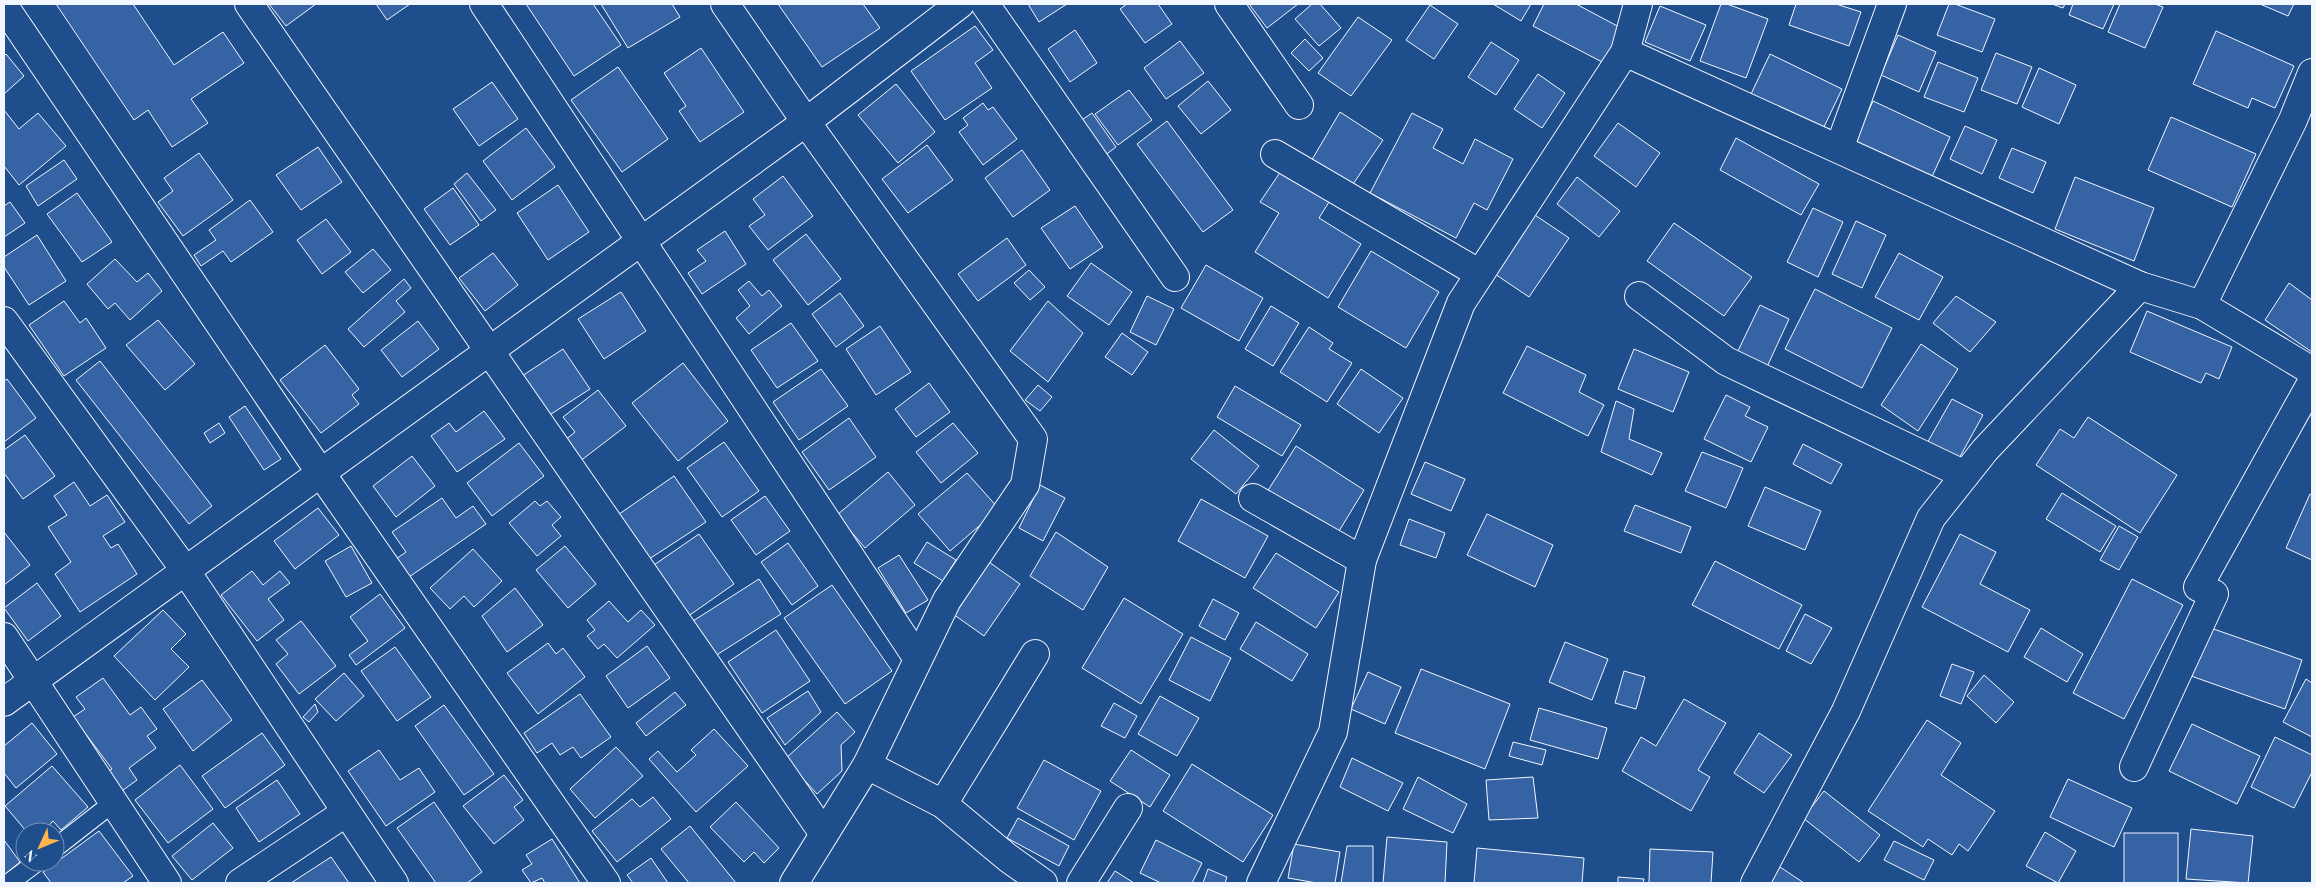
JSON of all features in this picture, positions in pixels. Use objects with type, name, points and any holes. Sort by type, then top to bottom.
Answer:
[{"type":"street","points":[[249,4],[824,834]]},
{"type":"street","points":[[484,4],[918,659]]},
{"type":"street","points":[[725,4],[806,122],[1033,439],[1025,485],[947,600],[867,765],[794,883]]},
{"type":"street","points":[[4,702],[806,122],[960,4]]},
{"type":"street","points":[[985,4],[1175,277]]},
{"type":"street","points":[[1229,4],[1299,105]]},
{"type":"street","points":[[1260,883],[1333,732],[1362,560],[1461,303],[1625,52],[1638,4]]},
{"type":"street","points":[[1839,149],[1892,4]]},
{"type":"street","points":[[4,6],[320,472],[606,883]]},
{"type":"street","points":[[1625,52],[2140,286],[2202,305],[2312,371]]},
{"type":"street","points":[[2202,305],[2293,120],[2312,73]]},
{"type":"street","points":[[1275,154],[1480,274]]},
{"type":"street","points":[[1756,883],[1846,711],[1930,518],[1985,450],[2140,286]]},
{"type":"street","points":[[1639,296],[1726,361],[1965,475]]},
{"type":"street","points":[[8,337],[185,570],[345,813],[394,883]]},
{"type":"street","points":[[2134,767],[2214,594],[2198,587],[2312,382]]},
{"type":"street","points":[[1253,498],[1362,560]]},
{"type":"street","points":[[4,637],[166,883]]},
{"type":"street","points":[[943,804],[1035,654]]},
{"type":"street","points":[[867,765],[943,804],[1008,858],[1043,883]]},
{"type":"street","points":[[1081,883],[1128,808]]},
{"type":"street","points":[[240,883],[345,813]]},
{"type":"lane","points":[[65,840],[114,802]]},
{"type":"lane","points":[[9,883],[24,872]]},
{"type":"building","points":[[56,4],[133,4],[174,65],[223,32],[244,63],[191,99],[208,123],[172,147],[148,110],[134,120]]},
{"type":"building","points":[[269,4],[316,4],[286,26]]},
{"type":"building","points":[[376,4],[410,4],[387,20]]},
{"type":"building","points":[[526,4],[593,4],[621,45],[574,76]]},
{"type":"building","points":[[601,4],[672,4],[680,17],[628,48]]},
{"type":"building","points":[[778,4],[863,4],[880,28],[822,67]]},
{"type":"building","points":[[1028,4],[1067,4],[1039,22]]},
{"type":"building","points":[[1127,4],[1158,4],[1172,24],[1145,43],[1120,9]]},
{"type":"building","points":[[1249,4],[1298,4],[1267,28]]},
{"type":"building","points":[[1312,4],[1320,4],[1341,28],[1319,46],[1295,19]]},
{"type":"building","points":[[1493,4],[1531,4],[1521,21]]},
{"type":"building","points":[[1544,4],[1576,4],[1623,29],[1604,63],[1533,26]]},
{"type":"building","points":[[1721,4],[1727,4],[1768,19],[1746,78],[1700,61]]},
{"type":"building","points":[[1796,4],[1836,4],[1861,12],[1849,46],[1789,25]]},
{"type":"building","points":[[1949,4],[1955,4],[1995,19],[1982,52],[1937,35]]},
{"type":"building","points":[[2052,4],[2065,4],[2063,8]]},
{"type":"building","points":[[2073,4],[2114,4],[2103,29],[2069,15]]},
{"type":"building","points":[[2120,4],[2155,4],[2163,7],[2145,48],[2108,32]]},
{"type":"building","points":[[2260,4],[2294,4],[2288,16]]},
{"type":"building","points":[[1430,5],[1458,24],[1434,59],[1406,40]]},
{"type":"building","points":[[1660,6],[1706,25],[1690,61],[1645,42]]},
{"type":"building","points":[[1358,17],[1392,40],[1351,96],[1318,73]]},
{"type":"building","points":[[975,26],[993,50],[975,63],[992,88],[945,120],[911,71]]},
{"type":"building","points":[[1075,30],[1097,63],[1070,82],[1048,49]]},
{"type":"building","points":[[2216,31],[2294,66],[2275,108],[2252,98],[2248,108],[2193,84]]},
{"type":"building","points":[[1898,35],[1936,52],[1919,92],[1881,75]]},
{"type":"building","points":[[1305,39],[1323,58],[1309,71],[1291,53]]},
{"type":"building","points":[[1180,41],[1204,73],[1166,99],[1144,68]]},
{"type":"building","points":[[1491,42],[1519,60],[1496,95],[1468,77]]},
{"type":"building","points":[[701,48],[744,112],[700,142],[679,111],[686,106],[664,73]]},
{"type":"building","points":[[1996,53],[2032,67],[2017,104],[1981,90]]},
{"type":"building","points":[[6,54],[24,76],[4,94],[4,56]]},
{"type":"building","points":[[1770,54],[1842,89],[1823,129],[1751,94]]},
{"type":"building","points":[[1938,62],[1978,78],[1964,112],[1924,97]]},
{"type":"building","points":[[618,67],[668,139],[622,172],[571,100]]},
{"type":"building","points":[[2039,68],[2076,85],[2059,124],[2022,107]]},
{"type":"building","points":[[1538,74],[1565,93],[1542,128],[1514,109]]},
{"type":"building","points":[[1208,81],[1231,110],[1201,134],[1178,106]]},
{"type":"building","points":[[492,82],[518,119],[479,146],[453,109]]},
{"type":"building","points":[[896,84],[935,132],[898,163],[858,115]]},
{"type":"building","points":[[1129,90],[1152,120],[1118,145],[1095,114]]},
{"type":"building","points":[[1873,101],[1950,137],[1931,179],[1854,143]]},
{"type":"building","points":[[983,103],[988,110],[993,107],[1017,139],[983,165],[959,132],[968,125],[963,118]]},
{"type":"building","points":[[4,110],[19,129],[38,113],[66,146],[19,185],[4,166]]},
{"type":"building","points":[[1340,112],[1383,140],[1351,187],[1310,163]]},
{"type":"building","points":[[1092,113],[1116,147],[1100,159],[1076,124]]},
{"type":"building","points":[[1412,113],[1443,129],[1433,148],[1463,164],[1475,139],[1513,159],[1487,210],[1474,203],[1456,238],[1370,193]]},
{"type":"building","points":[[2171,117],[2256,154],[2232,207],[2148,170]]},
{"type":"building","points":[[1167,121],[1233,210],[1203,232],[1137,144]]},
{"type":"building","points":[[1618,123],[1660,153],[1636,187],[1594,156]]},
{"type":"building","points":[[1965,126],[1997,140],[1982,174],[1950,159]]},
{"type":"building","points":[[526,128],[555,167],[512,200],[483,161]]},
{"type":"building","points":[[1736,138],[1819,184],[1801,215],[1720,170]]},
{"type":"building","points":[[927,145],[953,180],[908,213],[882,179]]},
{"type":"building","points":[[318,147],[342,182],[301,210],[276,175]]},
{"type":"building","points":[[2012,148],[2046,162],[2033,193],[1999,178]]},
{"type":"building","points":[[1022,150],[1050,190],[1013,217],[985,178]]},
{"type":"building","points":[[199,153],[233,200],[183,236],[158,202],[173,191],[164,178]]},
{"type":"building","points":[[64,160],[77,179],[38,206],[26,186]]},
{"type":"building","points":[[1281,171],[1329,202],[1319,218],[1361,244],[1328,298],[1255,252],[1279,213],[1260,202]]},
{"type":"building","points":[[467,173],[496,210],[481,221],[454,184]]},
{"type":"building","points":[[783,176],[813,216],[768,250],[749,226],[765,215],[753,199]]},
{"type":"building","points":[[1577,177],[1620,211],[1599,237],[1557,204]]},
{"type":"building","points":[[2075,177],[2154,208],[2134,261],[2055,229]]},
{"type":"building","points":[[558,185],[589,232],[548,260],[517,213]]},
{"type":"building","points":[[453,188],[479,225],[450,245],[424,209]]},
{"type":"building","points":[[77,193],[112,242],[82,262],[47,214]]},
{"type":"building","points":[[250,200],[273,232],[231,262],[223,251],[201,266],[194,255],[216,240],[209,230]]},
{"type":"building","points":[[10,202],[25,223],[4,237],[4,206]]},
{"type":"building","points":[[1075,206],[1103,247],[1070,269],[1041,228]]},
{"type":"building","points":[[1813,208],[1843,222],[1818,277],[1787,262]]},
{"type":"building","points":[[1532,213],[1569,238],[1529,297],[1492,272]]},
{"type":"building","points":[[326,219],[351,252],[322,274],[297,240]]},
{"type":"building","points":[[1856,221],[1886,235],[1862,288],[1832,274]]},
{"type":"building","points":[[1674,223],[1752,277],[1724,316],[1647,261]]},
{"type":"building","points":[[725,231],[746,264],[702,294],[688,273],[706,261],[697,250]]},
{"type":"building","points":[[806,234],[841,279],[808,305],[773,260]]},
{"type":"building","points":[[37,235],[66,281],[29,305],[4,267],[4,257]]},
{"type":"building","points":[[1007,238],[1026,265],[978,301],[958,274]]},
{"type":"building","points":[[373,249],[391,270],[363,293],[345,272]]},
{"type":"building","points":[[1371,251],[1439,292],[1406,348],[1338,307]]},
{"type":"building","points":[[493,253],[518,285],[485,311],[459,278]]},
{"type":"building","points":[[1899,253],[1943,277],[1919,320],[1875,297]]},
{"type":"building","points":[[115,259],[137,282],[148,273],[162,291],[130,320],[115,303],[108,309],[87,284]]},
{"type":"building","points":[[1091,263],[1132,292],[1109,325],[1067,296]]},
{"type":"building","points":[[1206,265],[1263,298],[1239,341],[1181,308]]},
{"type":"building","points":[[1029,270],[1045,287],[1030,300],[1014,283]]},
{"type":"building","points":[[404,279],[411,288],[396,301],[405,312],[364,347],[348,329]]},
{"type":"building","points":[[749,281],[762,296],[769,290],[782,306],[749,334],[736,318],[750,306],[738,290]]},
{"type":"building","points":[[2289,283],[2312,300],[2312,352],[2265,320]]},
{"type":"building","points":[[1815,289],[1892,328],[1862,388],[1785,349]]},
{"type":"building","points":[[621,292],[646,331],[604,359],[578,319]]},
{"type":"building","points":[[840,293],[864,326],[836,347],[812,314]]},
{"type":"building","points":[[1147,296],[1174,309],[1156,345],[1130,332]]},
{"type":"building","points":[[1956,296],[1996,322],[1970,352],[1933,323]]},
{"type":"building","points":[[64,301],[80,323],[86,318],[106,348],[64,376],[29,325]]},
{"type":"building","points":[[1048,301],[1083,333],[1048,382],[1010,351]]},
{"type":"building","points":[[1760,305],[1789,319],[1766,369],[1736,355]]},
{"type":"building","points":[[1271,306],[1299,323],[1273,366],[1245,349]]},
{"type":"building","points":[[2147,311],[2232,347],[2219,379],[2206,373],[2201,383],[2130,352]]},
{"type":"building","points":[[158,320],[195,364],[165,390],[126,345]]},
{"type":"building","points":[[418,321],[439,349],[402,377],[381,350]]},
{"type":"building","points":[[791,323],[818,361],[777,388],[751,350]]},
{"type":"building","points":[[880,326],[911,372],[876,395],[846,349]]},
{"type":"building","points":[[1309,327],[1333,343],[1329,349],[1352,363],[1327,402],[1280,372]]},
{"type":"building","points":[[1122,333],[1148,352],[1132,375],[1105,357]]},
{"type":"building","points":[[1921,344],[1958,369],[1918,431],[1881,405]]},
{"type":"building","points":[[325,345],[359,389],[352,395],[359,404],[321,433],[280,380]]},
{"type":"building","points":[[1527,346],[1586,375],[1579,392],[1604,405],[1588,436],[1503,393]]},
{"type":"building","points":[[563,349],[590,389],[548,416],[522,376]]},
{"type":"building","points":[[1634,349],[1689,372],[1673,412],[1618,389]]},
{"type":"building","points":[[100,361],[212,506],[189,524],[76,380]]},
{"type":"building","points":[[683,363],[728,421],[678,461],[632,403]]},
{"type":"building","points":[[821,369],[848,406],[799,440],[773,402]]},
{"type":"building","points":[[1361,369],[1403,398],[1379,433],[1337,404]]},
{"type":"building","points":[[7,379],[36,418],[4,442],[4,381]]},
{"type":"building","points":[[929,383],[950,412],[916,437],[895,409]]},
{"type":"building","points":[[1038,385],[1052,397],[1040,411],[1025,400]]},
{"type":"building","points":[[1235,386],[1301,425],[1282,456],[1217,417]]},
{"type":"building","points":[[598,390],[626,426],[575,465],[559,445],[575,432],[563,417]]},
{"type":"building","points":[[1726,395],[1750,407],[1745,416],[1768,427],[1751,462],[1704,439]]},
{"type":"building","points":[[1952,399],[1983,415],[1957,462],[1926,445]]},
{"type":"building","points":[[1616,401],[1634,409],[1629,439],[1662,453],[1652,475],[1601,452]]},
{"type":"building","points":[[245,406],[281,459],[264,470],[229,417]]},
{"type":"building","points":[[484,411],[505,439],[457,472],[431,436],[449,423],[456,432]]},
{"type":"building","points":[[2088,417],[2177,475],[2140,533],[2036,465],[2060,429],[2074,438]]},
{"type":"building","points":[[849,418],[876,457],[829,490],[802,452]]},
{"type":"building","points":[[219,423],[225,433],[210,443],[204,433]]},
{"type":"building","points":[[953,423],[978,453],[941,483],[916,452]]},
{"type":"building","points":[[1214,430],[1259,466],[1236,494],[1191,459]]},
{"type":"building","points":[[25,435],[55,476],[23,499],[4,473],[4,450]]},
{"type":"building","points":[[724,442],[759,491],[722,517],[687,468]]},
{"type":"building","points":[[519,443],[544,476],[492,516],[467,483]]},
{"type":"building","points":[[1803,444],[1842,464],[1831,484],[1793,464]]},
{"type":"building","points":[[1296,446],[1364,490],[1336,536],[1267,492]]},
{"type":"building","points":[[1702,452],[1743,468],[1726,508],[1685,491]]},
{"type":"building","points":[[412,456],[435,486],[396,517],[373,486]]},
{"type":"building","points":[[1425,462],[1465,479],[1451,511],[1411,494]]},
{"type":"building","points":[[888,472],[915,505],[865,548],[837,515]]},
{"type":"building","points":[[967,473],[999,509],[950,551],[918,514]]},
{"type":"building","points":[[674,476],[706,522],[643,563],[612,519]]},
{"type":"building","points":[[74,482],[90,506],[107,495],[125,522],[103,536],[111,548],[118,544],[137,574],[80,612],[55,574],[71,562],[48,527],[67,515],[54,496]]},
{"type":"building","points":[[1040,485],[1065,498],[1043,541],[1019,528]]},
{"type":"building","points":[[1765,487],[1821,511],[1805,550],[1748,526]]},
{"type":"building","points":[[2062,493],[2116,526],[2100,552],[2046,519]]},
{"type":"building","points":[[2310,494],[2312,495],[2312,560],[2286,548]]},
{"type":"building","points":[[765,496],[790,531],[756,555],[731,520]]},
{"type":"building","points":[[442,498],[456,518],[473,506],[486,524],[409,577],[396,559],[406,552],[392,532]]},
{"type":"building","points":[[1201,499],[1268,536],[1245,578],[1178,541]]},
{"type":"building","points":[[535,501],[540,506],[547,501],[561,517],[552,525],[561,536],[537,556],[509,523]]},
{"type":"building","points":[[1635,505],[1691,527],[1681,553],[1624,531]]},
{"type":"building","points":[[318,508],[339,535],[295,569],[274,541]]},
{"type":"building","points":[[1487,514],[1553,545],[1535,587],[1467,555]]},
{"type":"building","points":[[1409,519],[1445,533],[1436,558],[1400,545]]},
{"type":"building","points":[[2119,526],[2138,537],[2119,570],[2100,560]]},
{"type":"building","points":[[4,532],[30,565],[4,585]]},
{"type":"building","points":[[1056,532],[1108,567],[1083,610],[1030,576]]},
{"type":"building","points":[[699,534],[734,584],[687,617],[651,567]]},
{"type":"building","points":[[1960,534],[1996,552],[1980,584],[2030,610],[2008,652],[1922,607]]},
{"type":"building","points":[[927,542],[956,560],[943,581],[914,563]]},
{"type":"building","points":[[788,543],[818,586],[792,605],[761,562]]},
{"type":"building","points":[[351,546],[372,583],[346,597],[325,561]]},
{"type":"building","points":[[565,546],[596,584],[568,608],[536,570]]},
{"type":"building","points":[[473,549],[502,581],[474,607],[464,596],[450,609],[430,588]]},
{"type":"building","points":[[1276,553],[1339,592],[1316,628],[1253,588]]},
{"type":"building","points":[[899,555],[928,600],[906,613],[878,568]]},
{"type":"building","points":[[1715,561],[1802,605],[1779,649],[1692,605]]},
{"type":"building","points":[[989,562],[1020,584],[984,636],[953,614]]},
{"type":"building","points":[[252,571],[263,585],[280,571],[290,583],[268,599],[284,620],[257,641],[221,595]]},
{"type":"building","points":[[759,579],[781,614],[715,656],[693,621]]},
{"type":"building","points":[[2132,579],[2183,605],[2124,719],[2073,693]]},
{"type":"building","points":[[37,583],[61,616],[28,641],[4,608]]},
{"type":"building","points":[[832,585],[892,671],[845,704],[784,618]]},
{"type":"building","points":[[515,588],[543,625],[507,652],[482,616]]},
{"type":"building","points":[[380,594],[405,628],[356,665],[349,655],[368,641],[350,617]]},
{"type":"building","points":[[1124,598],[1183,634],[1141,704],[1082,668]]},
{"type":"building","points":[[1213,599],[1239,613],[1225,640],[1199,626]]},
{"type":"building","points":[[609,601],[628,622],[641,610],[655,625],[617,658],[604,644],[598,649],[587,636],[595,630],[587,620]]},
{"type":"building","points":[[163,610],[186,634],[171,649],[189,667],[155,700],[114,656]]},
{"type":"building","points":[[1805,614],[1832,628],[1811,664],[1786,651]]},
{"type":"building","points":[[301,621],[336,666],[299,694],[276,664],[288,654],[276,640]]},
{"type":"building","points":[[1256,622],[1308,654],[1292,681],[1240,649]]},
{"type":"building","points":[[2208,627],[2302,660],[2285,709],[2191,676]]},
{"type":"building","points":[[2041,628],[2083,654],[2067,682],[2024,657]]},
{"type":"building","points":[[776,630],[810,681],[762,713],[728,662]]},
{"type":"building","points":[[1191,637],[1231,658],[1210,701],[1169,680]]},
{"type":"building","points":[[1565,642],[1608,659],[1592,700],[1549,682]]},
{"type":"building","points":[[548,643],[556,654],[563,648],[585,677],[538,714],[507,673]]},
{"type":"building","points":[[647,646],[670,678],[628,708],[606,676]]},
{"type":"building","points":[[395,647],[431,697],[397,721],[361,671]]},
{"type":"building","points":[[1952,664],[1974,672],[1961,704],[1940,696]]},
{"type":"building","points":[[1421,669],[1510,704],[1485,769],[1395,733]]},
{"type":"building","points":[[1624,671],[1645,677],[1636,709],[1615,703]]},
{"type":"building","points":[[1368,672],[1401,687],[1385,724],[1351,709]]},
{"type":"building","points":[[344,673],[364,696],[336,721],[315,699]]},
{"type":"building","points":[[1984,675],[2014,702],[1996,723],[1967,696]]},
{"type":"building","points":[[103,678],[130,715],[141,707],[157,729],[147,736],[156,748],[129,768],[137,780],[119,793],[104,774],[112,769],[73,717],[85,709],[76,697]]},
{"type":"building","points":[[2306,679],[2312,683],[2312,737],[2283,722]]},
{"type":"building","points":[[202,680],[232,720],[193,751],[163,709]]},
{"type":"building","points":[[808,691],[821,712],[785,745],[767,718]]},
{"type":"building","points":[[675,692],[686,705],[646,736],[636,723]]},
{"type":"building","points":[[580,694],[611,737],[581,758],[573,747],[560,755],[552,743],[537,753],[524,733]]},
{"type":"building","points":[[1160,696],[1199,718],[1177,756],[1138,734]]},
{"type":"building","points":[[1684,699],[1726,723],[1698,770],[1710,777],[1691,811],[1622,771],[1641,737],[1656,746]]},
{"type":"building","points":[[1114,703],[1137,716],[1125,738],[1101,726]]},
{"type":"building","points":[[315,704],[318,712],[309,722],[303,717]]},
{"type":"building","points":[[444,705],[494,774],[464,795],[415,726]]},
{"type":"building","points":[[1539,708],[1607,728],[1598,759],[1530,740]]},
{"type":"building","points":[[837,712],[855,732],[841,745],[842,771],[817,794],[785,759]]},
{"type":"building","points":[[1927,720],[1961,743],[1941,775],[1995,811],[1968,851],[1959,844],[1952,855],[1928,839],[1923,847],[1868,811]]},
{"type":"building","points":[[32,723],[57,754],[16,788],[4,773],[4,746]]},
{"type":"building","points":[[2192,724],[2260,756],[2237,804],[2169,771]]},
{"type":"building","points":[[714,729],[748,766],[696,812],[649,759],[658,751],[677,772],[696,755],[691,750]]},
{"type":"building","points":[[262,733],[285,765],[225,808],[202,776]]},
{"type":"building","points":[[1759,733],[1792,755],[1764,793],[1734,773]]},
{"type":"building","points":[[2275,737],[2312,755],[2312,772],[2294,808],[2251,787]]},
{"type":"building","points":[[1513,742],[1546,750],[1542,765],[1509,756]]},
{"type":"building","points":[[616,747],[643,776],[595,818],[570,789]]},
{"type":"building","points":[[379,750],[400,780],[419,768],[435,792],[386,826],[348,771]]},
{"type":"building","points":[[1131,750],[1170,775],[1150,807],[1110,781]]},
{"type":"building","points":[[1352,758],[1403,783],[1388,811],[1340,787]]},
{"type":"building","points":[[1044,760],[1101,791],[1074,840],[1017,808]]},
{"type":"building","points":[[1192,764],[1273,815],[1243,862],[1163,811]]},
{"type":"building","points":[[180,765],[213,809],[168,843],[135,800]]},
{"type":"building","points":[[52,766],[88,807],[65,827],[65,822],[19,822],[5,806]]},
{"type":"building","points":[[504,775],[523,800],[514,807],[524,820],[494,844],[463,806]]},
{"type":"building","points":[[1418,777],[1467,804],[1453,833],[1403,809]]},
{"type":"building","points":[[1533,777],[1538,818],[1489,820],[1486,780]]},
{"type":"building","points":[[2068,779],[2132,808],[2114,847],[2050,817]]},
{"type":"building","points":[[277,780],[300,814],[259,842],[236,808]]},
{"type":"building","points":[[1824,791],[1880,835],[1859,862],[1803,818]]},
{"type":"building","points":[[653,797],[671,819],[617,862],[592,831],[632,799],[640,807]]},
{"type":"building","points":[[434,802],[482,872],[467,883],[436,883],[397,828]]},
{"type":"building","points":[[736,802],[779,848],[764,863],[754,852],[744,862],[710,827]]},
{"type":"building","points":[[1018,818],[1069,846],[1059,866],[1007,838]]},
{"type":"building","points":[[213,823],[233,848],[192,880],[172,856]]},
{"type":"building","points":[[690,826],[736,883],[689,883],[661,849]]},
{"type":"building","points":[[2191,829],[2253,836],[2248,883],[2186,879]]},
{"type":"building","points":[[99,831],[133,876],[123,883],[51,883],[43,872],[65,872],[65,856]]},
{"type":"building","points":[[2045,832],[2076,851],[2058,883],[2026,866]]},
{"type":"building","points":[[2124,833],[2178,833],[2178,883],[2124,883]]},
{"type":"building","points":[[1387,837],[1447,842],[1445,883],[1383,883]]},
{"type":"building","points":[[552,839],[580,883],[545,883],[542,878],[531,883],[522,870],[532,864],[526,855]]},
{"type":"building","points":[[4,840],[15,855],[15,866],[4,875]]},
{"type":"building","points":[[1156,840],[1202,863],[1192,883],[1161,883],[1140,873]]},
{"type":"building","points":[[1894,841],[1934,860],[1924,880],[1884,860]]},
{"type":"building","points":[[1294,844],[1340,852],[1335,883],[1317,883],[1288,878]]},
{"type":"building","points":[[1347,846],[1373,846],[1373,883],[1341,883]]},
{"type":"building","points":[[1477,848],[1584,858],[1582,883],[1474,883]]},
{"type":"building","points":[[1650,849],[1713,852],[1711,883],[1649,883]]},
{"type":"building","points":[[331,857],[349,883],[291,883]]},
{"type":"building","points":[[651,858],[668,883],[633,883],[627,875]]},
{"type":"building","points":[[1780,867],[1804,883],[1769,883]]},
{"type":"building","points":[[1208,869],[1227,877],[1225,883],[1203,883]]},
{"type":"building","points":[[1115,871],[1134,883],[1107,883]]},
{"type":"building","points":[[1618,877],[1644,879],[1643,883],[1618,883]]}]
